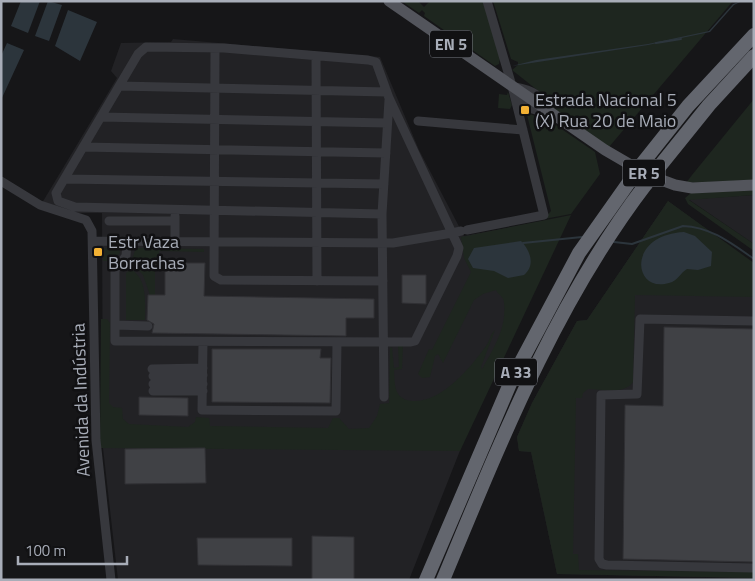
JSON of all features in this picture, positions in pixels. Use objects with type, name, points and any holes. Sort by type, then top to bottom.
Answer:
[{"type":"highway","name":"A 33","points":[[426,580],[512,379],[580,253],[641,164],[688,106],[754,35]]},
{"type":"highway","name":"A 33","points":[[443,580],[506,428],[542,355],[594,259],[646,184],[689,128],[751,59]]},
{"type":"main road","name":"EN 5","points":[[390,1],[516,89]]},
{"type":"main road","name":"ER 5","points":[[516,89],[618,159],[663,182],[699,189],[754,185]]},
{"type":"street","points":[[92,241],[382,243],[544,215],[523,130],[516,89],[487,1]]},
{"type":"street","points":[[127,241],[126,256],[116,270],[115,341],[415,341],[457,256],[459,248],[460,231],[388,95],[376,62],[215,48],[146,47],[138,54],[56,193],[58,200],[64,204],[175,209],[382,214]]},
{"type":"street","points":[[215,48],[214,276],[221,280],[383,281]]},
{"type":"street","points":[[316,56],[317,281]]},
{"type":"street","points":[[119,86],[316,90],[388,95]]},
{"type":"street","points":[[384,397],[382,214],[388,95]]},
{"type":"street","points":[[101,117],[387,123]]},
{"type":"street","points":[[418,121],[523,130]]},
{"type":"street","points":[[83,147],[386,153]]},
{"type":"street","points":[[65,179],[384,184]]},
{"type":"street","name":"Avenida da Indústria","points":[[1,181],[40,205],[86,220],[92,231],[96,440],[111,580]]},
{"type":"street","points":[[175,209],[175,241]]},
{"type":"street","points":[[109,221],[174,221]]},
{"type":"street","points":[[754,321],[640,319],[637,394],[601,395],[599,559],[602,564],[607,566],[754,568]]},
{"type":"street","points":[[115,325],[148,326]]},
{"type":"street","points":[[203,342],[202,410],[336,411],[337,342]]},
{"type":"street","points":[[203,380],[153,380],[203,380]]},
{"type":"shaded area","points":[[21,1],[40,1],[28,33],[11,26]]},
{"type":"shaded area","points":[[48,1],[62,5],[49,41],[35,36]]},
{"type":"shaded area","points":[[404,1],[418,1],[424,7],[430,1],[483,1],[500,58],[499,64],[495,66],[424,16],[425,13],[422,10],[419,13]]},
{"type":"shaded area","points":[[493,1],[733,1],[609,147],[554,110],[546,97],[512,70],[518,65],[518,62],[511,59]]},
{"type":"shaded area","points":[[742,1],[734,5],[710,32],[648,45],[512,66],[536,60],[648,44],[709,31],[733,4]]},
{"type":"shaded area","points":[[68,10],[97,22],[80,61],[55,46]]},
{"type":"shaded area","points":[[173,39],[380,57],[419,150],[464,236],[544,221],[461,448],[409,580],[118,580],[103,448],[102,213],[75,213],[42,203],[117,78],[111,71],[121,43],[171,42]]},
{"type":"shaded area","points":[[7,43],[24,50],[1,100],[1,56]]},
{"type":"shaded area","points":[[508,92],[512,105],[510,109],[498,108],[499,94],[507,95]]},
{"type":"shaded area","points":[[754,99],[754,180],[686,183],[692,175]]},
{"type":"shaded area","points":[[527,115],[547,119],[595,152],[600,174],[571,214],[544,219],[551,211]]},
{"type":"shaded area","points":[[754,190],[754,195],[689,200],[754,244],[754,251],[688,204],[685,198],[691,193]]},
{"type":"shaded area","points":[[754,195],[754,244],[688,199],[694,199]]},
{"type":"shaded area","points":[[668,201],[754,264],[754,578],[557,574],[531,452],[519,451],[517,437],[532,403],[577,321],[587,320]]},
{"type":"shaded area","points":[[668,201],[754,263],[754,297],[635,295],[633,382],[624,389],[618,390],[588,389],[583,393],[582,398],[576,398],[573,554],[578,554],[579,570],[754,572],[754,578],[557,574],[531,452],[519,451],[517,437],[532,403],[577,321],[587,320]]},
{"type":"shaded area","points":[[571,215],[460,451],[100,448],[101,319],[107,319],[110,323],[109,403],[113,407],[122,408],[123,419],[129,424],[188,427],[195,422],[196,417],[209,418],[210,426],[328,428],[333,418],[339,418],[349,429],[369,428],[377,416],[380,404],[389,403],[390,348],[392,347],[394,368],[399,367],[398,346],[403,346],[402,369],[394,370],[395,385],[401,397],[412,401],[434,396],[454,382],[479,355],[495,330],[481,367],[482,369],[495,345],[504,320],[503,299],[496,290],[483,294],[474,300],[443,363],[438,354],[435,356],[430,377],[422,378],[418,374],[429,349],[432,350],[471,272],[464,258],[461,237]]},
{"type":"shaded area","points":[[684,232],[695,236],[712,252],[711,266],[698,270],[687,269],[675,281],[669,283],[657,284],[648,280],[643,272],[641,263],[644,252],[652,243],[665,236]]},
{"type":"shaded area","points":[[521,241],[529,253],[531,262],[528,271],[524,275],[508,278],[494,271],[473,268],[468,259],[474,248]]},
{"type":"shaded area","points":[[103,248],[119,249],[120,253],[111,261],[103,261]]},
{"type":"shaded area","points":[[136,248],[204,249],[204,252],[159,251],[159,257],[155,257],[155,295],[150,295],[143,275],[131,262]]},
{"type":"shaded area","points":[[131,269],[143,285],[145,320],[126,320],[126,273]]},
{"type":"building","points":[[165,263],[205,263],[204,296],[374,299],[374,318],[346,318],[346,336],[152,333],[154,324],[147,320],[148,295],[165,295]]},
{"type":"building","points":[[402,275],[426,275],[426,304],[402,303]]},
{"type":"building","points":[[664,327],[754,329],[754,562],[623,559],[625,405],[663,406]]},
{"type":"building","points":[[212,349],[321,349],[320,358],[331,358],[330,403],[212,402]]},
{"type":"building","points":[[139,397],[188,398],[188,416],[139,415]]},
{"type":"building","points":[[205,448],[206,483],[125,484],[125,449]]},
{"type":"building","points":[[312,536],[354,537],[354,580],[312,580]]},
{"type":"building","points":[[197,538],[292,538],[292,566],[198,565]]},
{"type":"waterway","points":[[656,43],[681,39]]},
{"type":"waterway","points":[[614,242],[632,244],[683,226],[693,227],[703,229],[720,237],[754,259]]},
{"type":"waterway","points":[[523,243],[582,237]]},
{"type":"place","name":"Estrada Nacional 5 (X) Rua 20 de Maio","points":[[525,110]]},
{"type":"place","name":"Estr Vaza Borrachas","points":[[98,252]]}]
